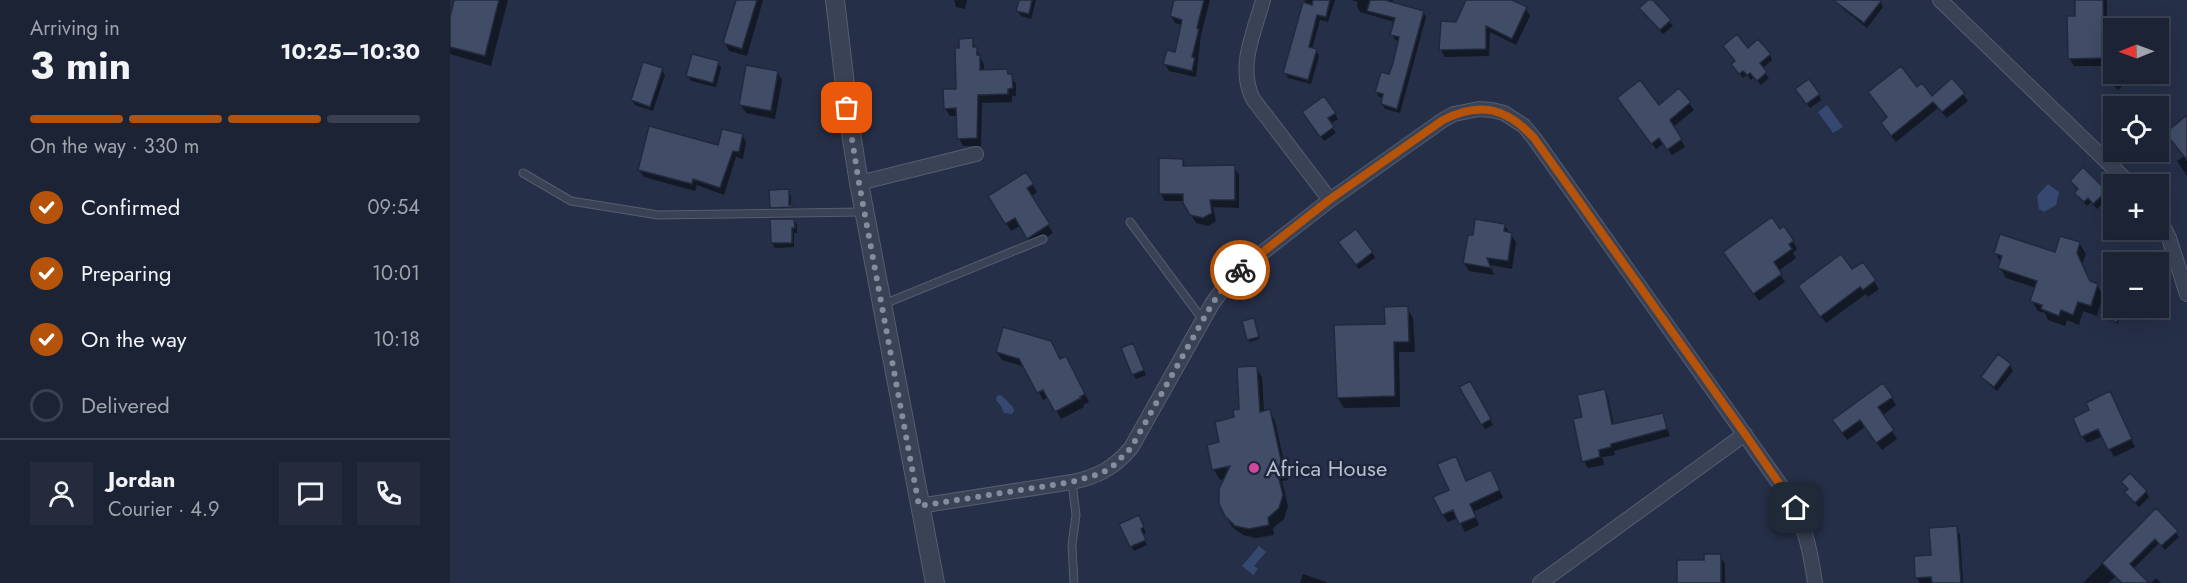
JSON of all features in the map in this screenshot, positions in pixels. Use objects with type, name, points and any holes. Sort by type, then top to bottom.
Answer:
[{"type":"street","points":[[836,0],[847,104],[859,183],[935,583]]},
{"type":"street","points":[[1263,0],[1245,67],[1249,90],[1253,99],[1329,200]]},
{"type":"street","points":[[1940,0],[2120,174]]},
{"type":"street","points":[[919,506],[1072,482],[1102,473],[1114,465],[1131,448],[1203,320],[1220,292],[1236,273],[1329,200],[1443,120],[1454,114],[1479,109],[1492,110],[1514,119],[1534,138],[1796,508],[1807,536],[1815,583]]},
{"type":"street","points":[[859,183],[976,154]]},
{"type":"street","points":[[2169,238],[2187,294]]},
{"type":"street","points":[[1540,583],[1745,434]]},
{"type":"lane","points":[[523,173],[571,201],[657,215],[865,212]]},
{"type":"lane","points":[[1130,222],[1203,320]]},
{"type":"lane","points":[[882,305],[1043,239]]},
{"type":"lane","points":[[1072,482],[1076,516],[1072,545],[1074,583]]},
{"type":"water","points":[[1827,105],[1843,127],[1833,133],[1818,112]]},
{"type":"water","points":[[2048,184],[2059,192],[2056,205],[2044,212],[2039,209],[2037,196]]},
{"type":"water","points":[[1001,395],[1013,407],[1012,414],[1004,413],[996,400],[997,396]]},
{"type":"water","points":[[1259,546],[1266,552],[1254,566],[1258,569],[1253,575],[1242,566]]},
{"type":"building","points":[[454,0],[499,0],[485,56],[450,47],[450,17]]},
{"type":"building","points":[[736,0],[757,0],[742,49],[723,43]]},
{"type":"building","points":[[1019,0],[1032,0],[1029,14],[1016,11]]},
{"type":"building","points":[[1174,0],[1204,0],[1192,57],[1195,58],[1192,71],[1163,64],[1167,50],[1175,52],[1182,20],[1170,16]]},
{"type":"building","points":[[1313,0],[1330,0],[1326,17],[1317,15],[1309,47],[1317,49],[1308,80],[1283,73],[1303,2],[1312,5]]},
{"type":"building","points":[[1370,0],[1385,0],[1424,11],[1397,109],[1381,104],[1383,94],[1375,92],[1381,72],[1389,74],[1393,63],[1399,37],[1390,35],[1395,18],[1367,11]]},
{"type":"building","points":[[1466,0],[1512,0],[1527,7],[1512,39],[1486,26],[1486,49],[1439,50],[1441,21],[1456,22]]},
{"type":"building","points":[[1648,0],[1653,0],[1671,20],[1660,30],[1639,8]]},
{"type":"building","points":[[1833,0],[1882,0],[1864,23]]},
{"type":"building","points":[[2075,0],[2103,0],[2103,58],[2068,59],[2067,16],[2075,16]]},
{"type":"building","points":[[1737,34],[1748,48],[1758,39],[1771,54],[1760,63],[1767,72],[1757,81],[1750,73],[1747,75],[1743,71],[1739,74],[1731,64],[1735,61],[1723,46]]},
{"type":"building","points":[[973,38],[973,47],[977,47],[977,55],[980,55],[980,70],[1007,69],[1008,74],[1012,74],[1013,88],[1008,89],[1008,94],[978,95],[977,138],[957,139],[956,108],[944,109],[943,89],[956,89],[955,48],[959,48],[959,39]]},
{"type":"building","points":[[692,54],[719,61],[713,83],[686,76]]},
{"type":"building","points":[[643,62],[663,68],[650,107],[631,100]]},
{"type":"building","points":[[746,65],[778,71],[771,111],[739,105]]},
{"type":"building","points":[[1901,66],[1917,87],[1922,83],[1932,96],[1952,78],[1965,93],[1942,112],[1933,102],[1891,136],[1881,123],[1887,117],[1868,92]]},
{"type":"building","points":[[1809,79],[1820,94],[1806,104],[1795,89]]},
{"type":"building","points":[[1640,80],[1659,105],[1679,88],[1691,102],[1670,120],[1682,139],[1667,150],[1659,138],[1651,144],[1617,98]]},
{"type":"building","points":[[1324,96],[1336,113],[1328,118],[1334,127],[1320,137],[1302,112]]},
{"type":"building","points":[[2187,115],[2187,160],[2169,138],[2169,130]]},
{"type":"building","points":[[649,126],[718,145],[722,129],[743,134],[739,152],[733,151],[720,188],[693,179],[692,184],[638,170]]},
{"type":"building","points":[[1159,158],[1183,159],[1183,166],[1235,165],[1235,200],[1210,200],[1212,213],[1203,218],[1190,215],[1183,203],[1183,194],[1159,194]]},
{"type":"building","points":[[2083,167],[2103,187],[2103,195],[2093,204],[2088,198],[2084,202],[2074,193],[2078,189],[2070,181]]},
{"type":"building","points":[[1026,172],[1034,184],[1027,188],[1050,224],[1027,239],[1015,218],[1005,224],[988,196]]},
{"type":"building","points":[[789,189],[789,205],[794,205],[794,207],[770,208],[769,190]]},
{"type":"building","points":[[1772,217],[1780,229],[1784,226],[1794,241],[1789,244],[1792,249],[1774,262],[1782,274],[1753,294],[1723,252]]},
{"type":"building","points":[[770,219],[794,219],[792,243],[771,243]]},
{"type":"building","points":[[1475,219],[1505,224],[1504,231],[1512,233],[1508,261],[1487,258],[1491,268],[1463,263],[1468,235],[1473,235]]},
{"type":"building","points":[[1356,229],[1373,252],[1356,265],[1338,242]]},
{"type":"building","points":[[2000,234],[2055,252],[2060,236],[2080,242],[2077,253],[2090,281],[2098,284],[2091,306],[2078,302],[2073,315],[2061,310],[2059,316],[2041,309],[2042,305],[2030,301],[2037,281],[1998,268],[2002,256],[1994,253]]},
{"type":"building","points":[[1841,254],[1852,269],[1863,262],[1876,280],[1863,290],[1860,287],[1820,317],[1798,286]]},
{"type":"building","points":[[2103,305],[2103,318],[2118,318],[2117,322],[2099,317]]},
{"type":"building","points":[[1408,306],[1409,342],[1394,342],[1395,396],[1337,398],[1334,325],[1385,324],[1384,307]]},
{"type":"building","points":[[1254,318],[1259,337],[1247,340],[1242,321]]},
{"type":"building","points":[[1003,327],[1051,341],[1060,359],[1066,356],[1085,394],[1055,412],[1043,390],[1037,393],[1019,359],[996,352]]},
{"type":"building","points":[[1133,343],[1144,370],[1132,375],[1121,348]]},
{"type":"building","points":[[1998,354],[2011,364],[1994,387],[1981,377]]},
{"type":"building","name":"Africa House","points":[[1257,366],[1260,412],[1270,409],[1283,469],[1277,471],[1283,495],[1279,508],[1268,518],[1269,525],[1249,529],[1235,526],[1225,516],[1219,504],[1219,489],[1230,466],[1212,470],[1207,445],[1219,442],[1215,422],[1234,417],[1233,410],[1239,409],[1237,367]]},
{"type":"building","points":[[1470,381],[1491,419],[1481,425],[1459,387]]},
{"type":"building","points":[[1883,383],[1893,397],[1878,407],[1894,430],[1876,443],[1860,420],[1842,433],[1832,420]]},
{"type":"building","points":[[1605,389],[1612,424],[1663,413],[1667,429],[1611,444],[1611,447],[1599,450],[1600,457],[1582,462],[1573,419],[1582,417],[1577,395]]},
{"type":"building","points":[[2110,391],[2132,439],[2108,450],[2098,429],[2081,437],[2073,418],[2089,410],[2086,403]]},
{"type":"building","points":[[1456,456],[1466,481],[1491,470],[1500,490],[1470,504],[1476,517],[1459,524],[1453,510],[1442,515],[1433,497],[1449,490],[1437,464]]},
{"type":"building","points":[[2130,473],[2147,491],[2135,503],[2124,492],[2128,489],[2121,482]]},
{"type":"building","points":[[2156,508],[2178,531],[2161,546],[2155,539],[2130,564],[2149,583],[2122,583],[2102,563]]},
{"type":"building","points":[[1139,515],[1144,527],[1141,529],[1146,540],[1130,547],[1119,524]]},
{"type":"building","points":[[1957,526],[1961,583],[1932,583],[1931,577],[1915,578],[1914,556],[1931,555],[1929,528]]},
{"type":"building","points":[[1704,554],[1721,554],[1721,583],[1677,583],[1677,560],[1704,560]]},
{"type":"way so far","points":[[847,108],[919,506],[1072,482],[1102,473],[1114,465],[1131,448],[1220,292],[1240,270]]},
{"type":"place","name":"Africa House","points":[[1254,468]]},
{"type":"route","points":[[1240,270],[1329,200],[1443,120],[1454,114],[1479,109],[1504,113],[1524,126],[1534,138],[1796,508]]}]
